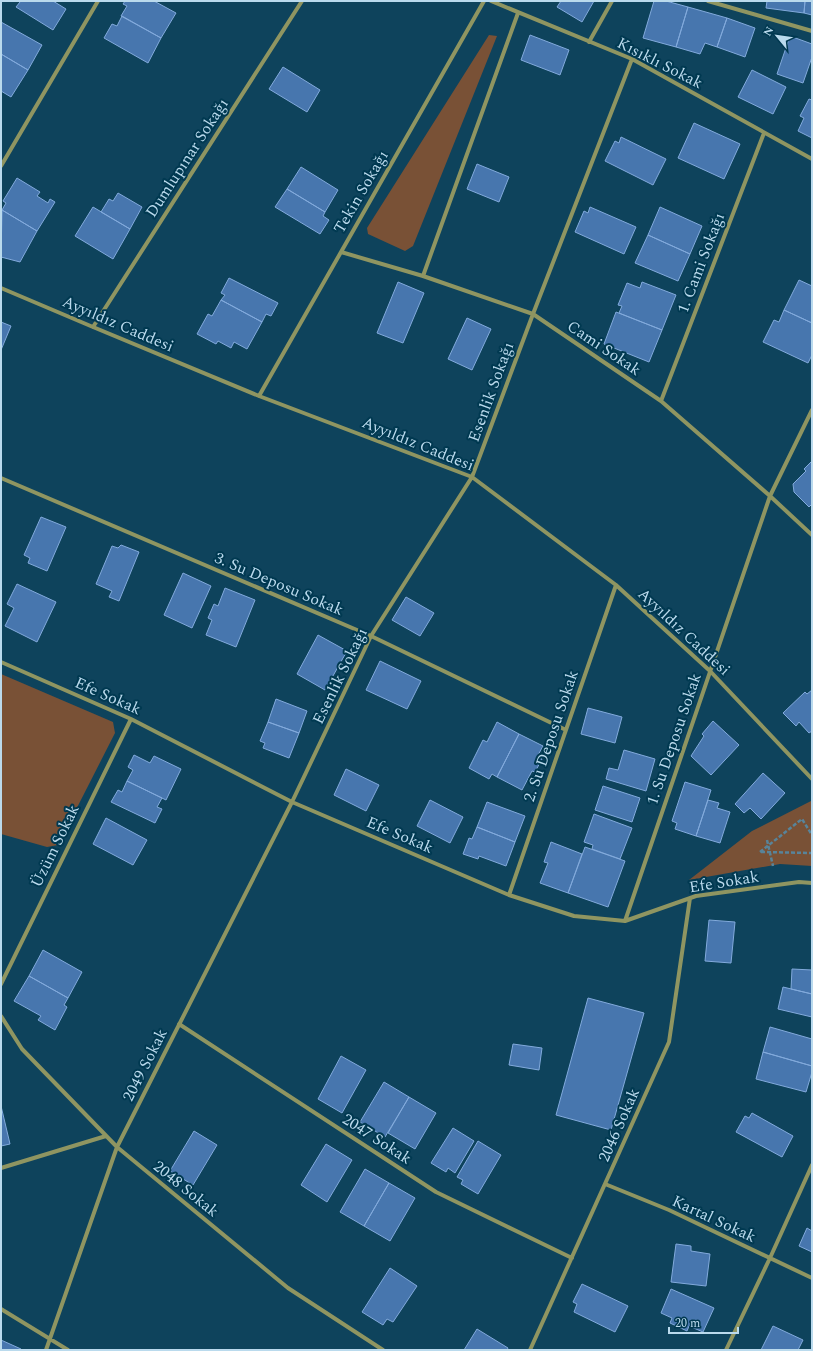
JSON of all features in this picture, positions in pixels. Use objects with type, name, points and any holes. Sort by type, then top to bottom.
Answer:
[{"type":"street","points":[[1,166],[98,1]]},
{"type":"street","name":"Dumlupınar Sokağı","points":[[92,327],[302,1]]},
{"type":"street","name":"Tekin Sokağı","points":[[260,396],[484,1]]},
{"type":"street","name":"Kısıklı Sokak","points":[[491,1],[632,59],[812,159]]},
{"type":"street","points":[[588,42],[612,1]]},
{"type":"street","points":[[708,1],[812,31]]},
{"type":"street","points":[[423,276],[518,13]]},
{"type":"street","name":"Esenlik Sokağı","points":[[292,802],[372,636],[472,477],[533,314],[632,59]]},
{"type":"street","name":"1. Cami Sokağı","points":[[661,401],[764,133]]},
{"type":"street","name":"Cami Sokak","points":[[341,252],[423,276],[533,314],[661,401],[770,496],[812,535]]},
{"type":"street","name":"Ayyıldız Caddesi","points":[[1,288],[260,396],[472,477],[616,585],[710,671],[812,779]]},
{"type":"street","name":"1. Su Deposu Sokak","points":[[625,921],[770,496],[812,410]]},
{"type":"street","name":"3. Su Deposu Sokak","points":[[1,478],[372,636],[566,730]]},
{"type":"street","name":"2. Su Deposu Sokak","points":[[509,895],[616,585]]},
{"type":"street","name":"Efe Sokak","points":[[1,662],[131,719],[292,802],[509,895],[574,916],[625,921],[696,896],[792,883],[812,883]]},
{"type":"street","name":"Üzüm Sokak","points":[[1,984],[131,719]]},
{"type":"street","name":"2049 Sokak","points":[[46,1350],[117,1148],[292,802]]},
{"type":"street","name":"2046 Sokak","points":[[530,1350],[669,1042],[690,898]]},
{"type":"street","name":"2048 Sokak","points":[[1,1016],[22,1048],[117,1148],[288,1288],[383,1350]]},
{"type":"street","name":"2047 Sokak","points":[[179,1024],[436,1192],[572,1258]]},
{"type":"street","points":[[1,1168],[106,1136]]},
{"type":"street","points":[[726,1350],[812,1165]]},
{"type":"street","name":"Kartal Sokak","points":[[605,1184],[668,1210],[812,1278]]},
{"type":"street","points":[[1,1309],[68,1350]]},
{"type":"path","points":[[812,836],[802,819],[760,852],[812,853]]},
{"type":"path","points":[[767,840],[773,866]]},
{"type":"shaded area","points":[[489,35],[497,36],[413,246],[405,251],[368,234],[367,228]]},
{"type":"shaded area","points":[[1,674],[113,722],[115,733],[58,845],[47,847],[1,834]]},
{"type":"shaded area","points":[[811,801],[812,866],[780,864],[689,880],[752,831]]},
{"type":"building","points":[[18,1],[53,1],[66,9],[53,30],[16,7],[20,2]]},
{"type":"building","points":[[125,1],[154,1],[176,13],[161,38],[121,16],[127,6],[123,4]]},
{"type":"building","points":[[561,1],[594,1],[582,22],[557,7]]},
{"type":"building","points":[[654,1],[666,1],[688,7],[676,47],[643,38]]},
{"type":"building","points":[[767,1],[805,1],[804,13],[766,8]]},
{"type":"building","points":[[805,1],[812,1],[812,15],[804,13]]},
{"type":"building","points":[[688,7],[727,18],[717,47],[705,43],[700,54],[676,47]]},
{"type":"building","points":[[122,16],[161,38],[148,63],[104,38],[112,24],[117,26]]},
{"type":"building","points":[[727,18],[755,28],[745,57],[717,47]]},
{"type":"building","points":[[1,22],[42,45],[28,70],[1,54]]},
{"type":"building","points":[[530,35],[569,50],[560,75],[521,60]]},
{"type":"building","points":[[790,36],[812,44],[812,57],[803,83],[777,74]]},
{"type":"building","points":[[1,54],[28,70],[11,97],[1,91]]},
{"type":"building","points":[[283,67],[320,90],[307,112],[269,89]]},
{"type":"building","points":[[752,70],[786,87],[773,114],[738,97]]},
{"type":"building","points":[[809,99],[812,100],[812,138],[798,131],[804,118],[800,116]]},
{"type":"building","points":[[694,123],[740,144],[724,179],[678,158]]},
{"type":"building","points":[[621,137],[666,159],[653,185],[605,161],[615,141],[619,143]]},
{"type":"building","points":[[477,164],[509,177],[499,202],[467,189]]},
{"type":"building","points":[[301,167],[338,190],[325,212],[287,189]]},
{"type":"building","points":[[17,178],[40,192],[37,196],[48,203],[50,199],[55,202],[37,231],[2,210],[6,203],[3,201]]},
{"type":"building","points":[[287,189],[325,212],[323,216],[329,220],[320,234],[275,207]]},
{"type":"building","points":[[118,193],[142,207],[130,229],[101,212],[109,199],[113,201]]},
{"type":"building","points":[[93,207],[130,229],[113,259],[75,236]]},
{"type":"building","points":[[590,207],[636,227],[624,254],[575,232],[584,211],[588,213]]},
{"type":"building","points":[[660,207],[702,226],[690,254],[648,235]]},
{"type":"building","points":[[2,210],[37,231],[20,262],[1,257]]},
{"type":"building","points":[[648,235],[690,254],[678,281],[635,263]]},
{"type":"building","points":[[229,278],[278,303],[271,316],[266,314],[262,322],[221,300],[225,295],[221,293]]},
{"type":"building","points":[[799,280],[812,286],[812,323],[784,310]]},
{"type":"building","points":[[398,282],[424,293],[403,343],[377,333]]},
{"type":"building","points":[[642,282],[676,295],[662,330],[619,313],[622,306],[618,305],[627,283],[640,288]]},
{"type":"building","points":[[221,300],[262,322],[247,349],[234,342],[231,348],[218,341],[216,344],[197,334],[208,314],[212,316]]},
{"type":"building","points":[[784,310],[812,323],[812,355],[808,363],[763,342],[774,320],[779,322]]},
{"type":"building","points":[[616,312],[662,330],[649,362],[604,344]]},
{"type":"building","points":[[467,318],[491,329],[472,370],[448,359]]},
{"type":"building","points":[[1,322],[11,326],[1,350]]},
{"type":"building","points":[[812,461],[812,504],[809,507],[794,492],[793,484],[806,471],[804,469]]},
{"type":"building","points":[[41,517],[66,527],[47,571],[28,563],[30,558],[24,555]]},
{"type":"building","points":[[121,545],[139,552],[119,601],[109,597],[112,591],[96,584],[112,546],[118,548]]},
{"type":"building","points":[[183,573],[211,586],[192,628],[164,615]]},
{"type":"building","points":[[17,584],[56,602],[37,642],[5,626],[14,608],[7,604]]},
{"type":"building","points":[[225,588],[255,600],[236,647],[206,635],[212,620],[208,618],[214,604],[218,606]]},
{"type":"building","points":[[406,597],[434,613],[420,636],[392,620]]},
{"type":"building","points":[[318,635],[347,651],[325,690],[297,674]]},
{"type":"building","points":[[380,661],[421,681],[407,709],[366,690]]},
{"type":"building","points":[[812,690],[812,731],[809,733],[799,722],[796,726],[783,713],[805,692],[807,694]]},
{"type":"building","points":[[276,699],[307,711],[299,733],[268,722]]},
{"type":"building","points":[[588,708],[622,717],[615,743],[581,734]]},
{"type":"building","points":[[713,721],[739,745],[711,775],[691,756],[704,736],[702,734]]},
{"type":"building","points":[[268,722],[299,733],[289,758],[263,748],[265,743],[260,741]]},
{"type":"building","points":[[497,722],[519,734],[497,777],[492,774],[489,779],[469,768],[483,740],[487,742]]},
{"type":"building","points":[[519,734],[543,746],[537,757],[542,759],[535,772],[532,771],[522,790],[497,777]]},
{"type":"building","points":[[624,750],[655,759],[646,791],[606,779],[609,768],[618,770]]},
{"type":"building","points":[[134,755],[150,763],[154,756],[181,769],[166,800],[127,781],[133,770],[128,767]]},
{"type":"building","points":[[346,769],[379,785],[366,811],[334,795]]},
{"type":"building","points":[[763,773],[785,793],[761,819],[750,808],[744,813],[735,804]]},
{"type":"building","points":[[127,781],[162,798],[157,807],[162,809],[155,823],[111,802],[118,790],[122,792]]},
{"type":"building","points":[[685,782],[711,790],[696,836],[675,829],[677,823],[672,821]]},
{"type":"building","points":[[603,786],[640,798],[632,822],[595,810]]},
{"type":"building","points":[[430,800],[463,817],[450,843],[417,826]]},
{"type":"building","points":[[708,800],[719,803],[717,808],[730,812],[720,843],[696,836]]},
{"type":"building","points":[[487,802],[525,816],[515,842],[477,827]]},
{"type":"building","points":[[594,814],[632,828],[620,859],[592,849],[593,845],[584,842]]},
{"type":"building","points":[[106,818],[147,840],[133,865],[93,844]]},
{"type":"building","points":[[477,827],[515,842],[506,866],[479,856],[478,859],[463,854],[469,838],[472,839]]},
{"type":"building","points":[[551,842],[582,854],[568,893],[540,883],[548,863],[544,862]]},
{"type":"building","points":[[585,847],[625,861],[608,907],[568,893]]},
{"type":"building","points":[[709,920],[735,922],[731,963],[705,961]]},
{"type":"building","points":[[43,950],[82,972],[68,998],[29,976]]},
{"type":"building","points":[[792,969],[812,970],[812,994],[791,989]]},
{"type":"building","points":[[29,976],[68,998],[64,1005],[67,1007],[55,1030],[38,1020],[41,1016],[14,1001]]},
{"type":"building","points":[[783,987],[812,994],[812,1017],[778,1009]]},
{"type":"building","points":[[588,998],[644,1013],[611,1130],[556,1115]]},
{"type":"building","points":[[770,1027],[812,1039],[812,1066],[763,1052]]},
{"type":"building","points":[[513,1044],[542,1048],[539,1070],[509,1065]]},
{"type":"building","points":[[763,1052],[812,1066],[812,1072],[806,1092],[756,1079]]},
{"type":"building","points":[[341,1056],[366,1070],[342,1113],[318,1099]]},
{"type":"building","points":[[384,1082],[409,1097],[385,1137],[360,1122]]},
{"type":"building","points":[[409,1097],[436,1113],[415,1149],[388,1133]]},
{"type":"building","points":[[1,1106],[10,1144],[1,1146]]},
{"type":"building","points":[[752,1113],[793,1136],[782,1157],[736,1132],[745,1116],[749,1118]]},
{"type":"building","points":[[453,1128],[474,1141],[455,1173],[448,1168],[446,1172],[431,1163]]},
{"type":"building","points":[[194,1131],[217,1145],[193,1185],[170,1171]]},
{"type":"building","points":[[478,1141],[501,1155],[478,1194],[461,1184],[463,1180],[457,1177]]},
{"type":"building","points":[[326,1144],[352,1160],[327,1202],[301,1185]]},
{"type":"building","points":[[365,1169],[389,1183],[364,1226],[340,1212]]},
{"type":"building","points":[[389,1183],[415,1198],[390,1241],[364,1226]]},
{"type":"building","points":[[807,1228],[812,1231],[812,1252],[799,1246]]},
{"type":"building","points":[[676,1244],[691,1246],[691,1251],[710,1254],[706,1286],[671,1282]]},
{"type":"building","points":[[390,1268],[417,1286],[393,1322],[387,1319],[383,1325],[362,1312]]},
{"type":"building","points":[[582,1284],[628,1306],[615,1332],[574,1312],[577,1304],[573,1302]]},
{"type":"building","points":[[671,1289],[714,1308],[703,1332],[689,1326],[687,1331],[670,1323],[672,1318],[661,1313]]},
{"type":"building","points":[[773,1326],[803,1340],[798,1350],[761,1350]]},
{"type":"building","points":[[477,1329],[508,1348],[507,1350],[464,1350]]},
{"type":"building","points":[[1,1340],[21,1349],[21,1350],[1,1350]]}]
